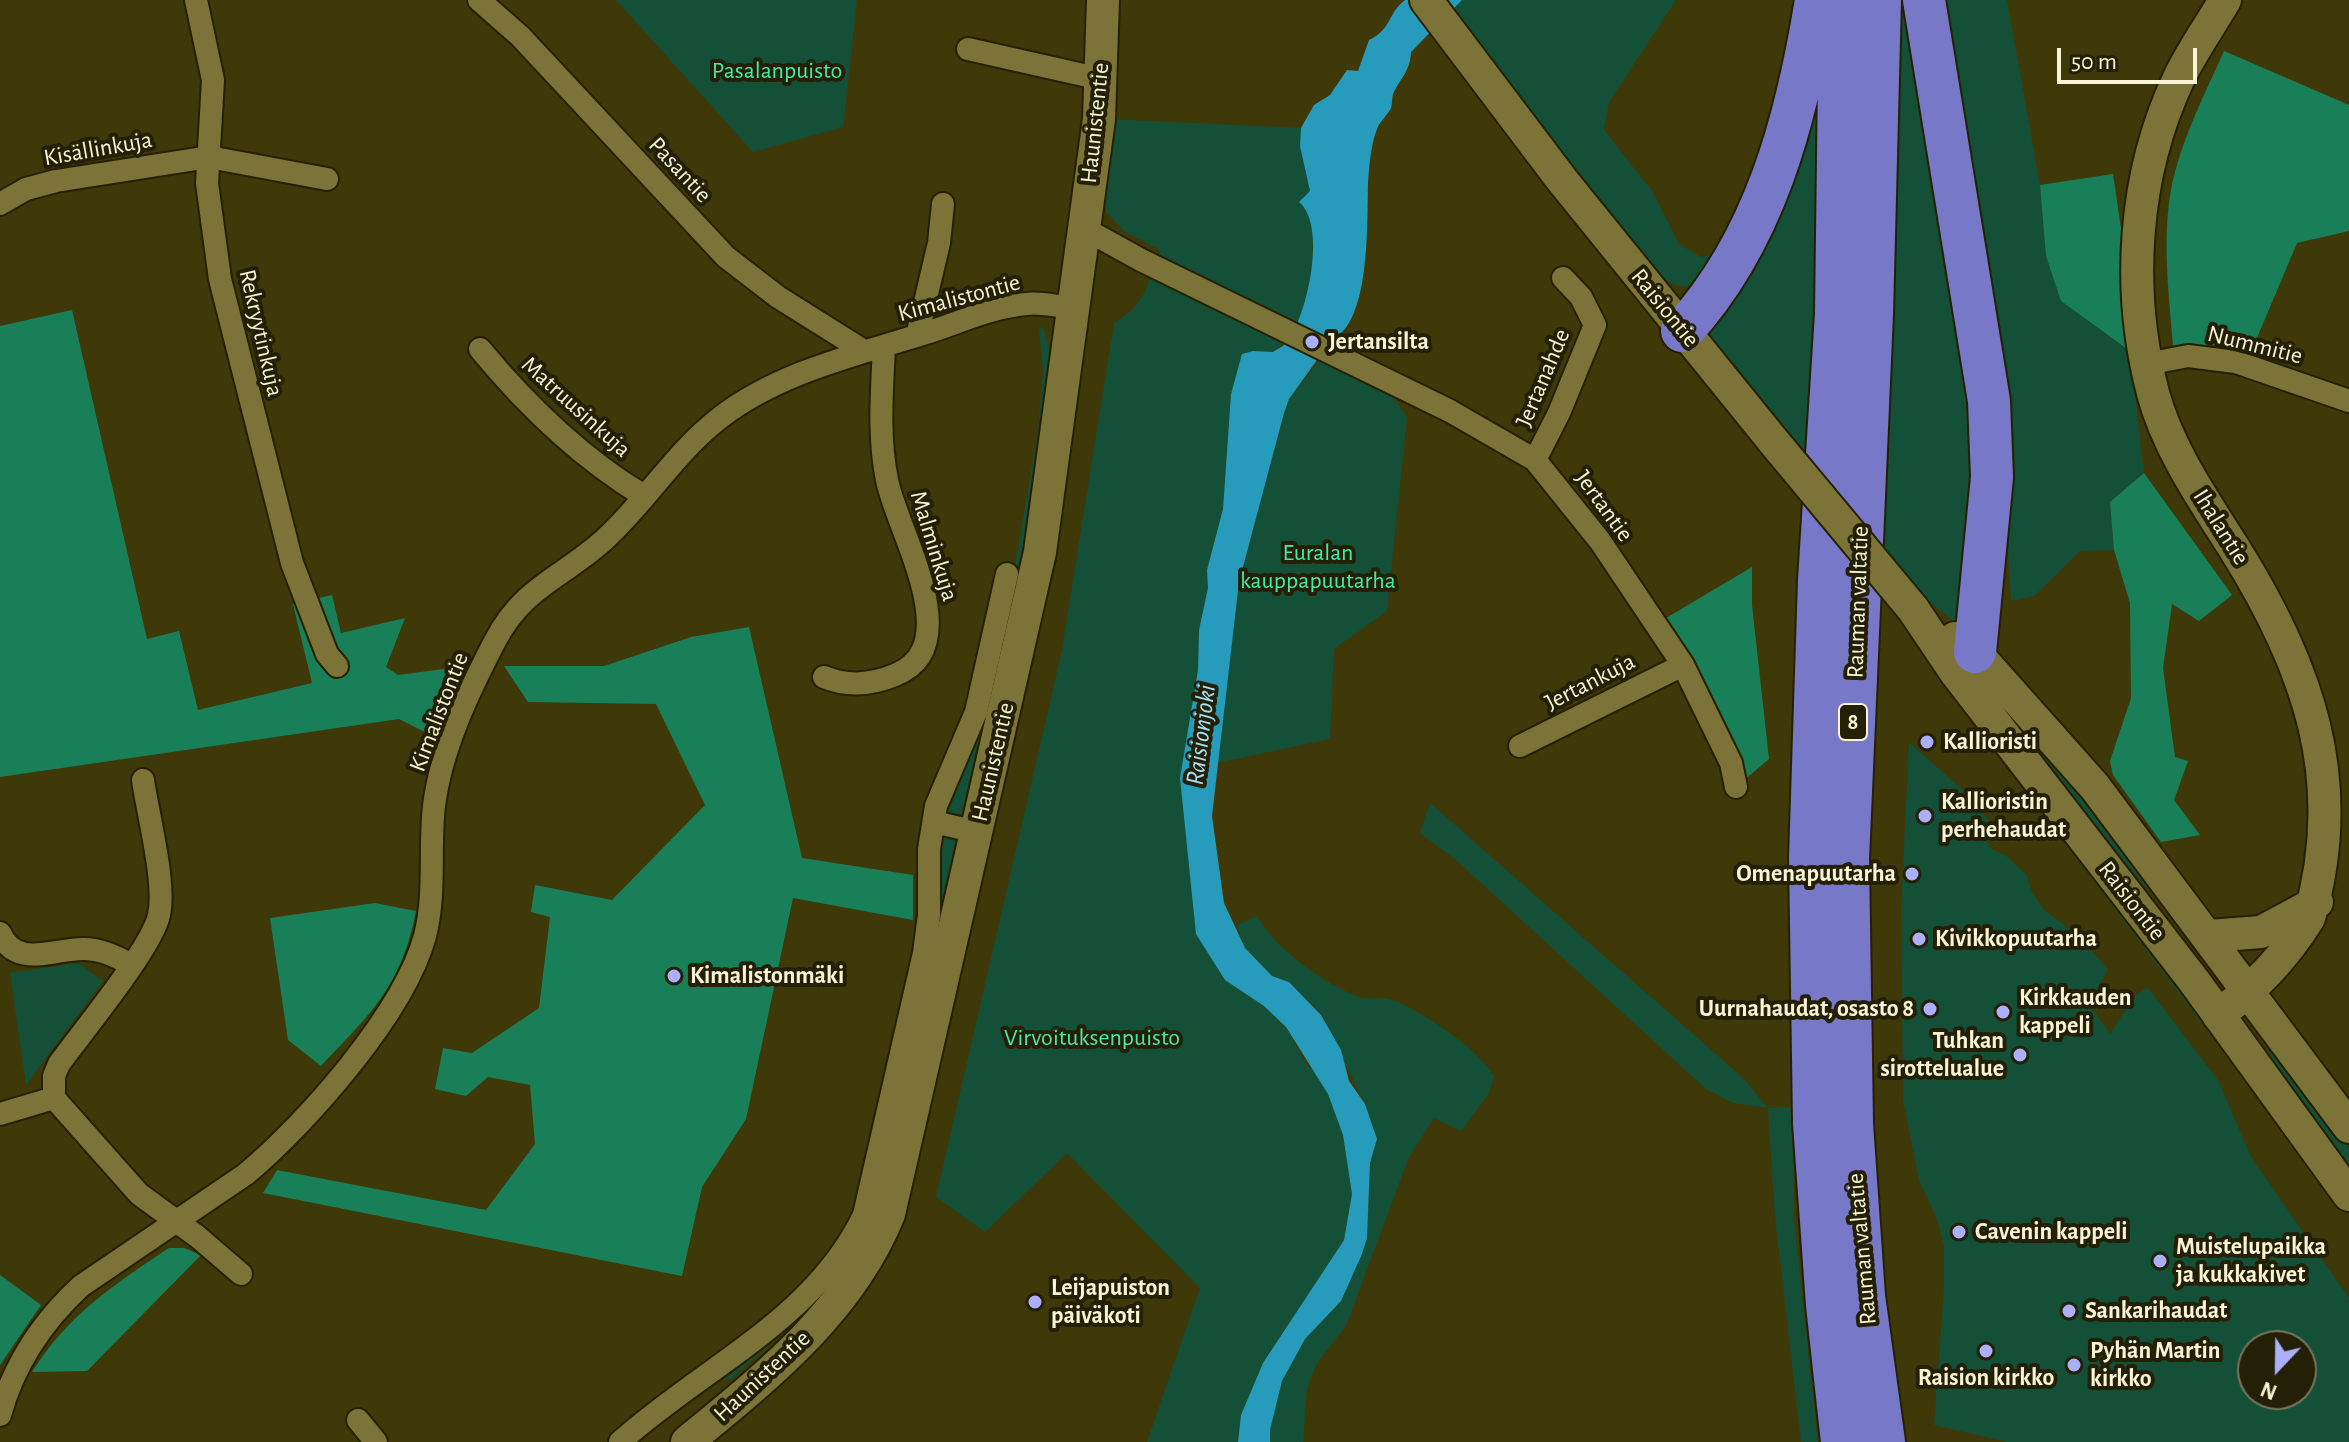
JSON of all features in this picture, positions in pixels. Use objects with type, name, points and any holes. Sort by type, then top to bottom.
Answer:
[{"type":"highway","points":[[1682,331],[1734,264],[1767,191],[1803,72],[1816,0]]},
{"type":"highway","name":"Rauman valtatie","points":[[1840,0],[1836,313],[1819,580],[1810,858],[1814,1123],[1842,1442]]},
{"type":"highway","name":"Rauman valtatie","points":[[1880,0],[1872,314],[1848,859],[1852,1124],[1864,1296],[1884,1442]]},
{"type":"highway","points":[[1924,0],[1989,401],[1992,477],[1975,652]]},
{"type":"street","name":"Rekryytinkuja","points":[[196,0],[213,80],[207,183],[214,241],[257,433],[292,563],[327,654],[337,666]]},
{"type":"street","name":"Pasantie","points":[[479,0],[520,36],[726,257],[778,297],[874,348]]},
{"type":"street","name":"Haunistentie","points":[[687,1442],[796,1347],[838,1302],[876,1245],[898,1182],[1040,552],[1101,79],[1103,0]]},
{"type":"street","name":"Raisiontie","points":[[1426,0],[1682,331],[1913,609],[1956,673],[2218,1015],[2349,1195]]},
{"type":"street","name":"Ihalantie","points":[[2218,1015],[2250,991],[2292,944],[2320,901],[2340,854],[2347,816],[2345,775],[2334,727],[2310,677],[2256,583],[2189,477],[2164,425],[2147,364],[2138,284],[2140,221],[2145,186],[2161,126],[2179,79],[2225,0]]},
{"type":"street","points":[[968,49],[1101,79]]},
{"type":"street","name":"Kisällinkuja","points":[[0,204],[26,189],[56,181],[209,157],[327,179]]},
{"type":"street","points":[[917,336],[939,243],[943,204]]},
{"type":"street","name":"Jertantie","points":[[1083,228],[1288,333],[1332,351],[1450,411],[1535,460],[1600,541],[1683,665],[1731,763],[1736,787]]},
{"type":"street","name":"Jertanahde","points":[[1535,460],[1559,413],[1595,325],[1581,297],[1563,278]]},
{"type":"street","name":"Kimalistontie","points":[[0,1415],[25,1353],[64,1302],[174,1221],[246,1174],[285,1140],[372,1035],[407,985],[428,924],[438,780],[461,715],[494,642],[507,619],[532,591],[591,551],[698,436],[723,416],[779,383],[874,348],[1026,304],[1072,308]]},
{"type":"street","name":"Malminkuja","points":[[824,677],[842,684],[876,682],[900,673],[917,659],[930,618],[887,481],[874,348]]},
{"type":"street","name":"Matruusinkuja","points":[[480,349],[524,401],[608,474],[644,496]]},
{"type":"street","name":"Nummitie","points":[[2147,364],[2188,356],[2236,362],[2349,401]]},
{"type":"street","name":"Haunistentie","points":[[620,1442],[678,1396],[747,1348],[845,1252],[864,1215],[924,953],[934,822],[943,787],[976,712],[1007,574]]},
{"type":"street","name":"Raisiontie","points":[[1913,609],[1975,652],[2095,787],[2349,1127]]},
{"type":"street","name":"Jertankuja","points":[[1520,746],[1683,665]]},
{"type":"street","points":[[143,780],[161,902],[155,929],[59,1064],[54,1076],[54,1098],[139,1194],[241,1274]]},
{"type":"street","points":[[934,822],[977,832]]},
{"type":"street","points":[[2209,936],[2261,932],[2320,901]]},
{"type":"street","points":[[0,933],[12,951],[22,954],[83,949],[100,951],[130,964]]},
{"type":"street","points":[[0,1114],[54,1098]]},
{"type":"street","points":[[713,1374],[738,1400]]},
{"type":"street","points":[[358,1420],[376,1442]]},
{"type":"green space","name":"Pasalanpuisto","points":[[616,0],[857,0],[843,127],[753,152]]},
{"type":"green space","points":[[1462,0],[1676,0],[1609,102],[1604,130],[1652,191],[1679,244],[1701,257],[1711,255],[1717,244],[1714,271],[1694,284],[1678,286],[1663,278],[1646,262],[1453,9]]},
{"type":"green space","points":[[1896,0],[1913,0],[1981,429],[1959,625],[1926,599],[1879,545],[1890,418]]},
{"type":"green space","points":[[1936,0],[2007,0],[2040,185],[2046,256],[2061,300],[2130,351],[2144,473],[2110,502],[2114,550],[2080,551],[2034,596],[2011,601],[2003,463]]},
{"type":"green space","points":[[1823,40],[1811,459],[1707,333]]},
{"type":"green space","points":[[2224,51],[2349,105],[2349,231],[2297,243],[2254,345],[2173,345],[2167,248],[2171,190],[2186,137]]},
{"type":"green space","name":"Virvoituksenpuisto","points":[[1108,119],[1301,128],[1312,209],[1313,254],[1306,300],[1298,320],[1287,338],[1273,352],[1243,354],[1231,394],[1223,509],[1207,570],[1209,587],[1199,630],[1198,670],[1225,980],[1264,1006],[1286,1027],[1307,1065],[1336,1090],[1352,1194],[1344,1240],[1263,1363],[1241,1415],[1238,1442],[1147,1442],[1200,1288],[1067,1153],[985,1232],[936,1197],[1062,650],[1114,323],[1140,301],[1160,250],[1124,231],[1106,212]]},
{"type":"green space","points":[[2113,174],[2125,256],[2130,351],[2061,301],[2046,256],[2040,185]]},
{"type":"green space","points":[[72,310],[147,639],[179,631],[198,710],[312,683],[293,604],[332,595],[341,633],[405,618],[386,667],[398,675],[474,665],[437,738],[399,719],[0,777],[0,326]]},
{"type":"green space","points":[[1043,327],[1055,366],[1028,558],[968,811],[956,816],[946,812],[999,639],[1017,555],[1038,430],[1043,372],[1039,328]]},
{"type":"green space","name":"Euralan kauppapuutarha","points":[[1321,358],[1390,392],[1407,417],[1387,611],[1334,649],[1330,739],[1217,763],[1239,582],[1289,399]]},
{"type":"green space","points":[[2144,473],[2232,595],[2199,621],[2172,604],[2163,668],[2175,757],[2188,761],[2174,800],[2200,835],[2161,842],[2113,775],[2110,761],[2131,698],[2130,603],[2114,550],[2110,502]]},
{"type":"green space","points":[[1752,567],[1752,605],[1769,759],[1743,781],[1661,621]]},
{"type":"green space","points":[[749,627],[802,858],[913,875],[913,920],[793,898],[746,1119],[702,1187],[682,1276],[263,1193],[277,1170],[486,1210],[535,1144],[530,1085],[488,1077],[466,1096],[435,1089],[443,1048],[472,1053],[539,1008],[550,917],[531,912],[535,885],[612,900],[705,805],[656,704],[528,702],[504,666],[604,666],[691,637]]},
{"type":"green space","points":[[2022,729],[2029,730],[2154,883],[2147,888],[2087,818],[2020,732]]},
{"type":"green space","points":[[1909,742],[1977,803],[1994,829],[1986,839],[1991,849],[2006,856],[2027,875],[2031,891],[2044,910],[2081,937],[2108,970],[2089,1004],[2110,1034],[2134,997],[2147,987],[2218,1080],[2251,1157],[2349,1298],[2349,1442],[2007,1442],[1934,1425],[1944,1245],[1936,1217],[1919,1180],[1903,1100],[1901,910]]},
{"type":"green space","points":[[1995,751],[2230,1051],[2226,1055]]},
{"type":"green space","points":[[1430,803],[1743,1078],[1768,1108],[1733,1103],[1706,1089],[1456,860],[1420,833]]},
{"type":"green space","points":[[950,835],[961,844],[874,1217],[846,1264],[811,1305],[731,1379],[723,1380],[723,1373],[829,1280],[846,1259],[869,1217],[928,961],[934,916],[935,848],[937,842]]},
{"type":"green space","points":[[375,903],[416,911],[410,937],[402,960],[382,997],[321,1066],[288,1040],[270,918]]},
{"type":"green space","points":[[1257,916],[1276,941],[1313,972],[1356,996],[1392,1000],[1418,1013],[1463,1043],[1494,1076],[1489,1093],[1461,1131],[1434,1118],[1409,1157],[1346,1326],[1317,1363],[1307,1388],[1303,1442],[1270,1442],[1270,1430],[1282,1381],[1305,1339],[1341,1301],[1362,1254],[1367,1238],[1370,1163],[1377,1139],[1365,1104],[1322,1015],[1289,982],[1272,976],[1245,948],[1237,925]]},
{"type":"green space","points":[[78,963],[103,981],[26,1085],[10,973]]},
{"type":"green space","points":[[2275,1048],[2349,1149],[2349,1169],[2262,1057]]},
{"type":"green space","points":[[1794,1107],[1794,1218],[1818,1442],[1801,1442],[1775,1217],[1768,1108]]},
{"type":"green space","points":[[169,1248],[184,1248],[201,1255],[87,1371],[32,1372],[61,1334],[93,1302]]},
{"type":"green space","points":[[0,1275],[41,1305],[0,1365]]},
{"type":"water","name":"Raisionjoki","points":[[1405,0],[1462,0],[1411,52],[1408,68],[1394,92],[1391,108],[1377,129],[1369,170],[1364,268],[1354,313],[1345,329],[1332,339],[1289,399],[1284,413],[1239,582],[1212,816],[1224,903],[1245,948],[1272,976],[1289,982],[1321,1015],[1341,1050],[1349,1081],[1365,1104],[1377,1139],[1370,1163],[1367,1238],[1341,1301],[1305,1339],[1282,1381],[1270,1442],[1238,1442],[1241,1415],[1263,1363],[1344,1240],[1352,1194],[1343,1135],[1328,1094],[1286,1027],[1264,1006],[1225,980],[1196,934],[1180,778],[1198,670],[1199,630],[1208,588],[1207,570],[1223,509],[1231,394],[1242,354],[1273,352],[1287,342],[1302,311],[1312,270],[1312,229],[1307,213],[1299,202],[1310,191],[1300,146],[1301,128],[1314,105],[1330,95],[1347,70],[1358,71],[1369,40],[1382,31]]},
{"type":"place","name":"Jertansilta","points":[[1312,342]]},
{"type":"place","name":"Kallioristi","points":[[1927,742]]},
{"type":"place","name":"Kallioristin perhehaudat","points":[[1925,816]]},
{"type":"place","name":"Omenapuutarha","points":[[1912,874]]},
{"type":"place","name":"Kivikkopuutarha","points":[[1919,939]]},
{"type":"place","name":"Kimalistonmäki","points":[[674,976]]},
{"type":"place","name":"Uurnahaudat, osasto 8","points":[[1930,1009]]},
{"type":"place","name":"Kirkkauden kappeli","points":[[2003,1012]]},
{"type":"place","name":"Tuhkan sirottelualue","points":[[2020,1055]]},
{"type":"place","name":"Cavenin kappeli","points":[[1959,1232]]},
{"type":"place","name":"Muistelupaikka ja kukkakivet","points":[[2160,1261]]},
{"type":"place","name":"Leijapuiston päiväkoti","points":[[1035,1302]]},
{"type":"place","name":"Sankarihaudat","points":[[2069,1311]]},
{"type":"place","name":"Raision kirkko","points":[[1986,1351]]},
{"type":"place","name":"Pyhän Martin kirkko","points":[[2074,1365]]}]
